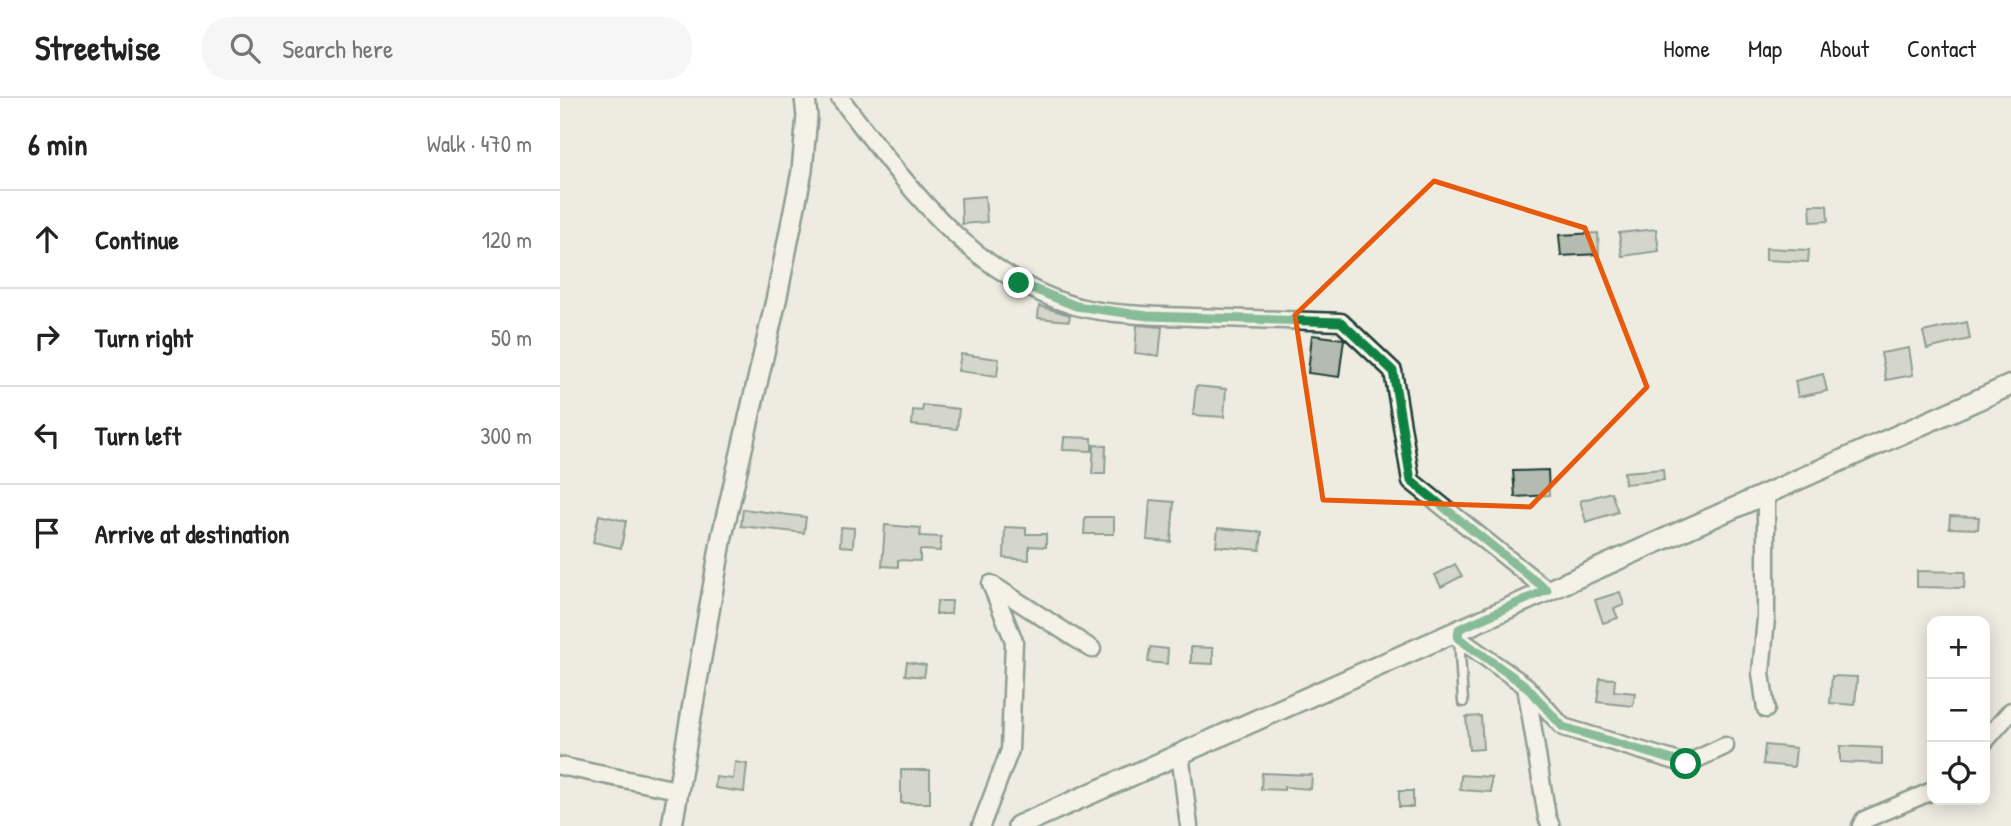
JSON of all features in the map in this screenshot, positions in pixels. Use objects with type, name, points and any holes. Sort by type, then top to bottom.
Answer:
[{"type":"street","points":[[672,826],[722,536],[777,296],[802,171],[807,116],[805,98]]},
{"type":"street","points":[[840,98],[905,183],[956,237],[1019,283],[1076,306],[1147,316],[1341,322],[1393,371],[1411,481],[1547,590]]},
{"type":"street","points":[[1017,826],[1459,633],[1547,590],[2011,386]]},
{"type":"street","points":[[1766,493],[1766,618],[1761,673],[1766,709]]},
{"type":"street","points":[[981,826],[1010,750],[1014,641],[991,584],[1092,649]]},
{"type":"street","points":[[1459,633],[1526,686],[1563,727],[1686,764],[1725,746]]},
{"type":"street","points":[[1526,686],[1547,817],[1552,826]]},
{"type":"street","points":[[1990,735],[2011,711]]},
{"type":"street","points":[[1180,753],[1189,826]]},
{"type":"street","points":[[560,766],[677,790]]},
{"type":"street","points":[[1861,826],[1864,820],[1927,793]]},
{"type":"lane","points":[[1459,633],[1463,702]]},
{"type":"highlighted area","points":[[1434,181],[1585,228],[1647,387],[1530,507],[1323,500],[1295,315]]},
{"type":"building","points":[[985,196],[987,222],[962,224],[961,198]]},
{"type":"building","points":[[1810,205],[1827,205],[1828,221],[1811,222]]},
{"type":"building","points":[[1656,229],[1659,251],[1622,256],[1619,233]]},
{"type":"building","points":[[1598,233],[1599,254],[1561,256],[1559,235]]},
{"type":"building","points":[[1766,248],[1809,250],[1808,262],[1766,260]]},
{"type":"building","points":[[1039,306],[1070,315],[1069,321],[1038,318]]},
{"type":"building","points":[[1967,322],[1970,339],[1927,349],[1923,332]]},
{"type":"building","points":[[1137,325],[1162,327],[1159,356],[1135,353]]},
{"type":"building","points":[[1312,335],[1344,339],[1339,377],[1308,373]]},
{"type":"building","points":[[1909,348],[1913,375],[1886,380],[1881,353]]},
{"type":"building","points":[[961,354],[999,359],[997,376],[958,371]]},
{"type":"building","points":[[1823,374],[1827,391],[1798,397],[1795,381]]},
{"type":"building","points":[[1196,386],[1226,389],[1224,417],[1193,415]]},
{"type":"building","points":[[923,405],[959,409],[957,429],[912,425],[913,410],[922,411]]},
{"type":"building","points":[[1064,437],[1092,438],[1092,451],[1063,450]]},
{"type":"building","points":[[1094,445],[1106,446],[1105,474],[1092,474]]},
{"type":"building","points":[[1663,469],[1664,480],[1625,484],[1624,472]]},
{"type":"building","points":[[1548,470],[1549,495],[1515,497],[1513,471]]},
{"type":"building","points":[[1611,492],[1618,512],[1586,522],[1580,501]]},
{"type":"building","points":[[1150,500],[1174,502],[1171,542],[1147,540]]},
{"type":"building","points":[[743,509],[806,517],[804,533],[741,526]]},
{"type":"building","points":[[599,515],[626,521],[621,548],[593,542]]},
{"type":"building","points":[[1950,516],[1979,517],[1978,529],[1949,528]]},
{"type":"building","points":[[1085,517],[1114,517],[1114,534],[1084,534]]},
{"type":"building","points":[[885,525],[921,528],[920,536],[941,537],[940,551],[920,550],[920,561],[898,560],[898,567],[882,566]]},
{"type":"building","points":[[841,527],[854,528],[853,547],[840,546]]},
{"type":"building","points":[[1005,527],[1026,528],[1026,534],[1046,534],[1046,547],[1029,546],[1029,560],[1004,558]]},
{"type":"building","points":[[1218,528],[1262,532],[1260,550],[1216,546]]},
{"type":"building","points":[[1455,564],[1462,576],[1441,587],[1435,575]]},
{"type":"building","points":[[1917,571],[1965,572],[1964,588],[1917,587]]},
{"type":"building","points":[[1620,592],[1624,605],[1614,609],[1618,618],[1603,623],[1595,600]]},
{"type":"building","points":[[937,601],[952,601],[951,614],[936,614]]},
{"type":"building","points":[[1150,647],[1168,649],[1167,664],[1148,662]]},
{"type":"building","points":[[1191,647],[1213,648],[1213,664],[1191,663]]},
{"type":"building","points":[[907,662],[926,665],[924,677],[905,675]]},
{"type":"building","points":[[1832,676],[1857,677],[1855,705],[1830,703]]},
{"type":"building","points":[[1600,678],[1615,679],[1614,691],[1635,693],[1633,706],[1597,702]]},
{"type":"building","points":[[1481,716],[1483,749],[1469,750],[1466,717]]},
{"type":"building","points":[[1765,745],[1796,748],[1794,767],[1763,764]]},
{"type":"building","points":[[1840,746],[1882,748],[1882,764],[1840,762]]},
{"type":"building","points":[[735,762],[747,764],[744,792],[715,788],[716,777],[733,779]]},
{"type":"building","points":[[901,770],[930,770],[930,803],[901,803]]},
{"type":"building","points":[[1262,773],[1312,775],[1311,789],[1261,789]]},
{"type":"building","points":[[1461,775],[1491,777],[1491,792],[1460,790]]},
{"type":"building","points":[[1399,791],[1413,791],[1413,807],[1399,807]]},
{"type":"route","points":[[1019,283],[1076,306],[1147,316],[1341,322],[1393,371],[1411,481],[1547,590],[1459,629],[1458,638],[1526,686],[1563,727],[1686,764]]}]
